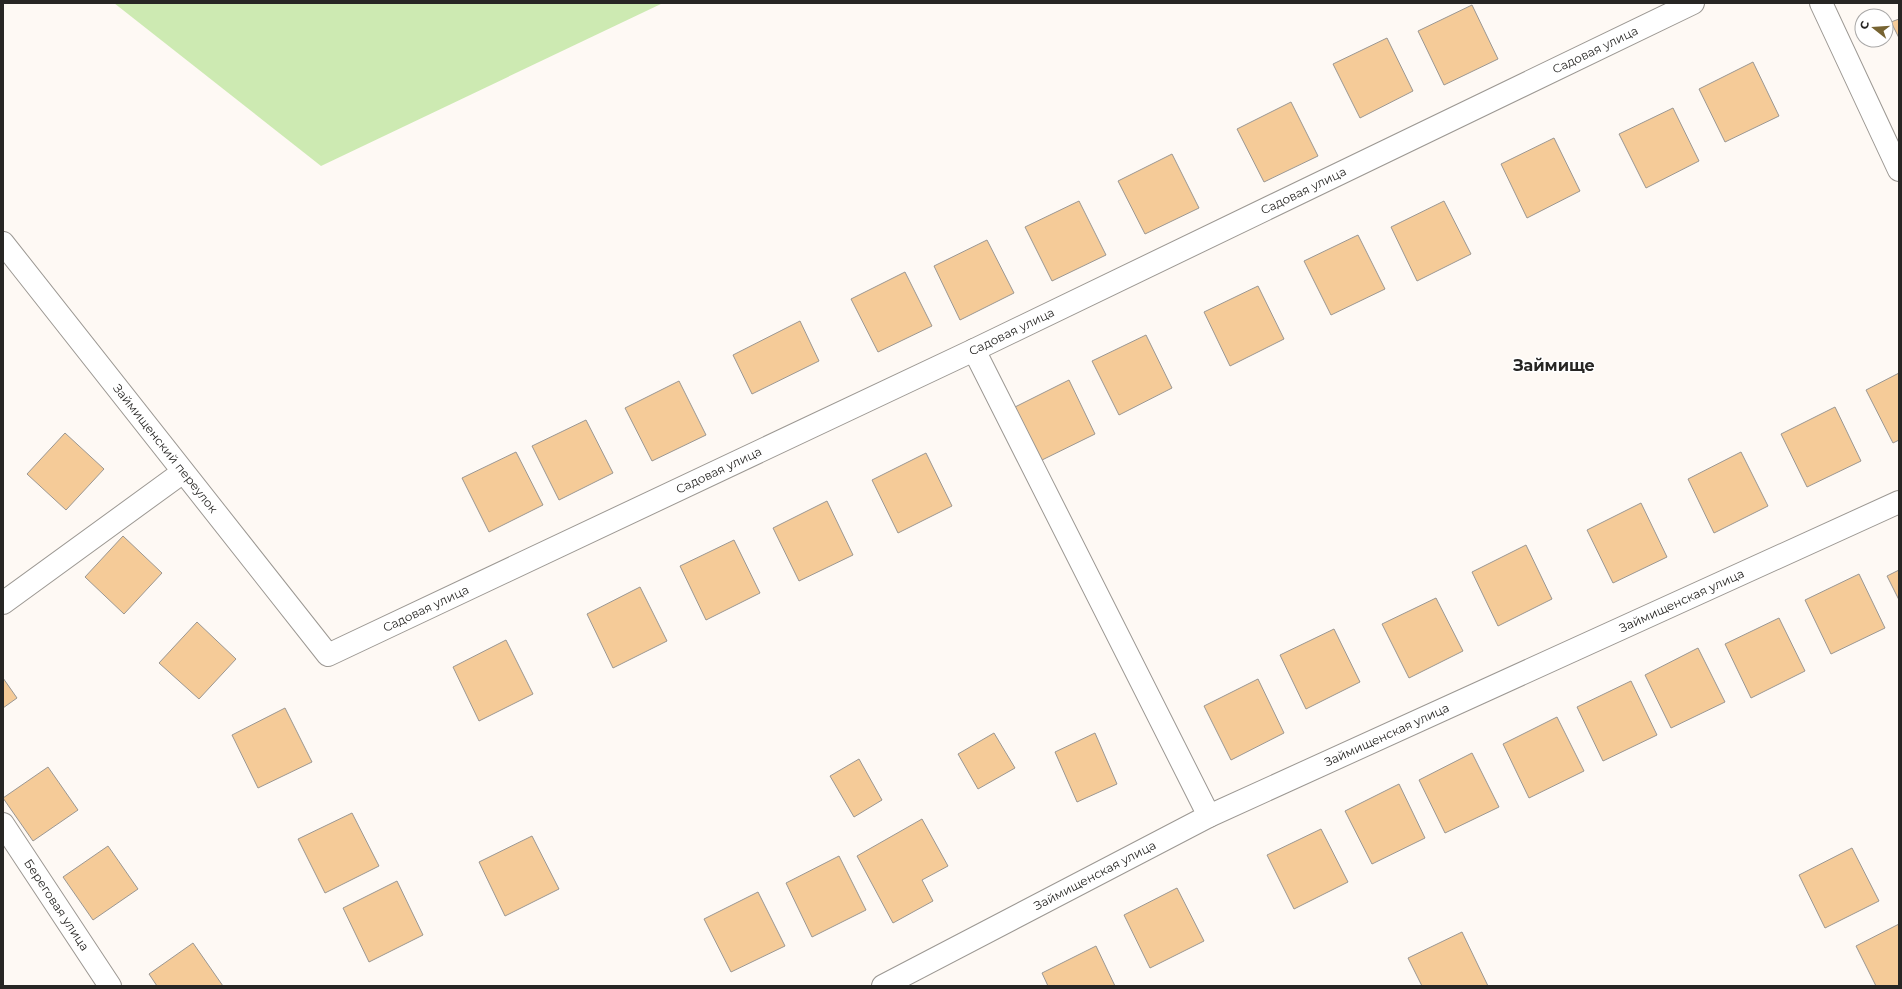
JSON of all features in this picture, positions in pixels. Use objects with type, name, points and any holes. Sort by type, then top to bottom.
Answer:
[{"type":"street","name":"Садовая улица","points":[[328,655],[974,350],[1693,3]]},
{"type":"street","points":[[1821,3],[1899,170]]},
{"type":"street","name":"Займищенский переулок","points":[[3,243],[328,655]]},
{"type":"street","points":[[974,350],[1209,816]]},
{"type":"street","points":[[3,603],[184,472]]},
{"type":"street","name":"Займищенская улица","points":[[883,986],[1209,816],[1899,502]]},
{"type":"street","name":"Береговая улица","points":[[3,824],[110,986]]},
{"type":"green space","points":[[114,3],[663,3],[321,166]]},
{"type":"building","points":[[1472,5],[1498,59],[1444,85],[1418,31]]},
{"type":"building","points":[[1899,19],[1899,38],[1894,28],[1894,21]]},
{"type":"building","points":[[1387,38],[1413,91],[1360,118],[1333,64]]},
{"type":"building","points":[[1753,62],[1779,116],[1725,142],[1699,89]]},
{"type":"building","points":[[1291,102],[1318,156],[1264,182],[1237,129]]},
{"type":"building","points":[[1673,108],[1699,161],[1646,188],[1619,134]]},
{"type":"building","points":[[1554,138],[1580,191],[1527,218],[1501,164]]},
{"type":"building","points":[[1172,154],[1199,208],[1145,234],[1118,181]]},
{"type":"building","points":[[1079,201],[1106,255],[1052,281],[1025,227]]},
{"type":"building","points":[[1444,201],[1471,254],[1417,281],[1391,227]]},
{"type":"building","points":[[1358,235],[1385,289],[1331,315],[1304,261]]},
{"type":"building","points":[[987,240],[1014,293],[960,320],[934,266]]},
{"type":"building","points":[[905,272],[932,326],[878,352],[851,299]]},
{"type":"building","points":[[1258,286],[1284,339],[1230,366],[1204,312]]},
{"type":"building","points":[[800,321],[819,361],[752,394],[733,355]]},
{"type":"building","points":[[1146,335],[1172,388],[1119,415],[1092,361]]},
{"type":"building","points":[[1899,373],[1899,440],[1893,443],[1866,390]]},
{"type":"building","points":[[1069,380],[1095,434],[1042,460],[1015,407]]},
{"type":"building","points":[[679,381],[706,435],[652,461],[625,408]]},
{"type":"building","points":[[1835,407],[1861,461],[1807,487],[1781,434]]},
{"type":"building","points":[[586,420],[613,473],[559,500],[532,446]]},
{"type":"building","points":[[65,433],[104,469],[66,510],[27,474]]},
{"type":"building","points":[[516,452],[543,505],[489,532],[462,478]]},
{"type":"building","points":[[1741,452],[1768,506],[1714,533],[1688,479]]},
{"type":"building","points":[[926,453],[952,506],[898,533],[872,480]]},
{"type":"building","points":[[827,501],[853,555],[799,581],[773,528]]},
{"type":"building","points":[[1641,503],[1667,557],[1613,583],[1587,530]]},
{"type":"building","points":[[123,536],[162,573],[124,614],[85,577]]},
{"type":"building","points":[[734,540],[760,593],[706,620],[680,566]]},
{"type":"building","points":[[1526,545],[1552,599],[1498,626],[1472,572]]},
{"type":"building","points":[[1899,570],[1899,600],[1887,576]]},
{"type":"building","points":[[1859,574],[1885,628],[1831,654],[1805,600]]},
{"type":"building","points":[[640,587],[667,641],[613,668],[587,614]]},
{"type":"building","points":[[1436,598],[1463,651],[1409,678],[1382,624]]},
{"type":"building","points":[[1779,618],[1805,671],[1751,698],[1725,644]]},
{"type":"building","points":[[197,622],[236,659],[199,699],[159,663]]},
{"type":"building","points":[[1334,629],[1360,682],[1306,709],[1280,655]]},
{"type":"building","points":[[506,640],[533,694],[479,721],[453,667]]},
{"type":"building","points":[[1698,648],[1725,702],[1671,728],[1645,675]]},
{"type":"building","points":[[3,678],[17,698],[3,708]]},
{"type":"building","points":[[1258,679],[1284,733],[1231,760],[1204,706]]},
{"type":"building","points":[[1631,681],[1657,735],[1603,761],[1577,707]]},
{"type":"building","points":[[285,708],[312,762],[258,788],[232,735]]},
{"type":"building","points":[[1557,717],[1584,771],[1529,798],[1503,744]]},
{"type":"building","points":[[994,733],[1015,768],[978,789],[958,754]]},
{"type":"building","points":[[1095,733],[1117,784],[1077,802],[1055,752]]},
{"type":"building","points":[[1472,753],[1499,807],[1445,833],[1419,780]]},
{"type":"building","points":[[859,759],[882,800],[854,817],[830,776]]},
{"type":"building","points":[[48,767],[78,810],[33,841],[3,798]]},
{"type":"building","points":[[1399,784],[1425,838],[1372,864],[1345,811]]},
{"type":"building","points":[[352,813],[379,866],[325,893],[298,839]]},
{"type":"building","points":[[922,819],[948,866],[922,880],[933,901],[893,923],[857,856]]},
{"type":"building","points":[[1321,829],[1348,882],[1294,909],[1267,855]]},
{"type":"building","points":[[532,836],[559,889],[505,916],[479,862]]},
{"type":"building","points":[[108,846],[138,889],[93,920],[63,877]]},
{"type":"building","points":[[1852,848],[1879,901],[1825,928],[1799,875]]},
{"type":"building","points":[[839,856],[866,910],[812,937],[786,883]]},
{"type":"building","points":[[397,881],[423,935],[369,962],[343,908]]},
{"type":"building","points":[[1177,888],[1204,941],[1150,968],[1124,915]]},
{"type":"building","points":[[758,892],[785,946],[731,972],[704,919]]},
{"type":"building","points":[[1899,924],[1899,986],[1876,986],[1856,946]]},
{"type":"building","points":[[1462,932],[1488,986],[1422,986],[1408,958]]},
{"type":"building","points":[[193,943],[223,986],[157,986],[149,974]]},
{"type":"building","points":[[1096,946],[1115,986],[1048,986],[1042,973]]},
{"type":"district","name":"Займище","points":[[1554,365]]}]
